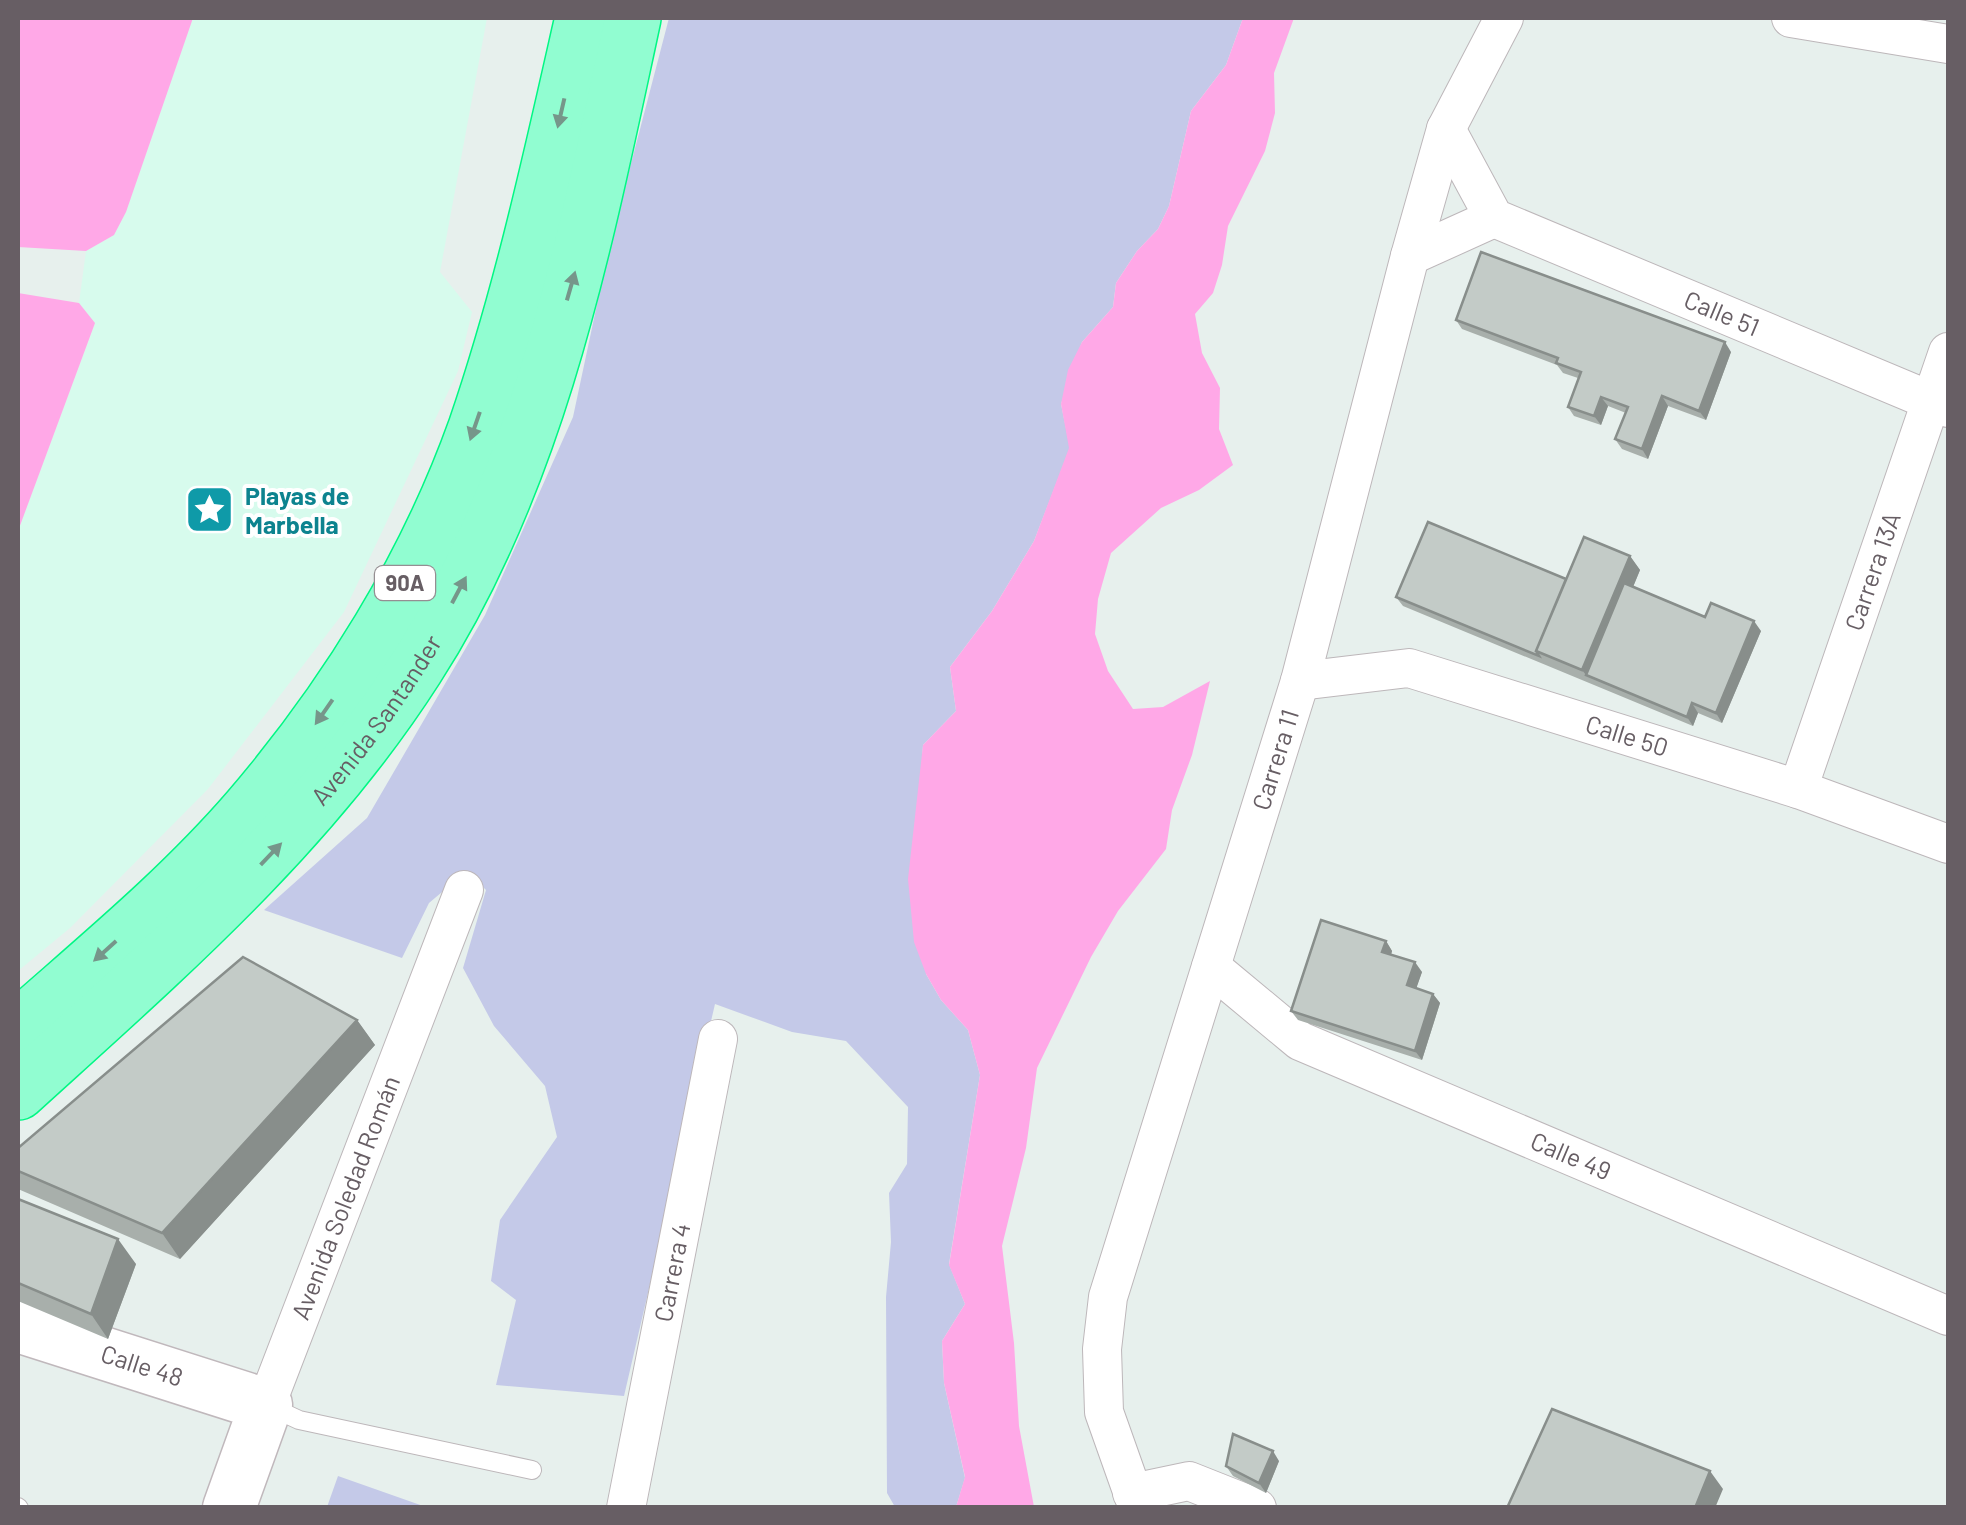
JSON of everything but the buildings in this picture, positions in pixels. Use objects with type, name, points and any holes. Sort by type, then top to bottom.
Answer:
[{"type":"highway","name":"Avenida Santander","points":[[18,1028],[170,894],[249,810],[375,640],[427,542],[475,429],[534,232],[583,18]]},
{"type":"highway","name":"Avenida Santander","points":[[18,1092],[204,924],[284,840],[352,759],[418,667],[474,563],[528,438],[588,228],[633,18]]},
{"type":"street","name":"Carrera 11","points":[[1135,1500],[1104,1412],[1102,1348],[1108,1298],[1300,682],[1446,129],[1504,18]]},
{"type":"street","points":[[1791,18],[1948,44]]},
{"type":"street","points":[[1410,256],[1494,218],[1446,129]]},
{"type":"street","name":"Calle 51","points":[[1494,218],[1939,405]]},
{"type":"street","name":"Carrera 13A","points":[[1798,789],[1939,405],[1948,352]]},
{"type":"street","name":"Calle 50","points":[[1300,682],[1409,668],[1798,789],[1948,844]]},
{"type":"street","name":"Avenida Soledad Román","points":[[229,1508],[464,890]]},
{"type":"street","name":"Calle 49","points":[[1210,968],[1300,1041],[1948,1316]]},
{"type":"street","name":"Carrera 4","points":[[626,1508],[718,1039]]},
{"type":"street","name":"Calle 48","points":[[18,1326],[266,1405]]},
{"type":"street","points":[[1135,1500],[1189,1480],[1257,1508]]},
{"type":"lane","points":[[266,1405],[299,1420],[532,1470]]},
{"type":"shaded area","points":[[18,18],[193,18],[126,212],[114,235],[86,251],[18,247]]},
{"type":"shaded area","points":[[669,18],[1243,18],[1226,65],[1191,111],[1169,206],[1158,229],[1137,251],[1116,283],[1113,307],[1082,342],[1061,404],[1070,448],[1034,541],[992,611],[950,667],[956,711],[923,745],[920,790],[926,974],[941,1000],[968,1030],[980,1075],[949,1264],[965,1304],[942,1341],[944,1383],[965,1478],[956,1507],[895,1507],[887,1493],[889,1193],[907,1164],[908,1107],[846,1041],[792,1032],[715,1004],[624,1396],[496,1385],[516,1300],[491,1281],[500,1220],[557,1137],[545,1086],[494,1026],[463,968],[486,890],[467,871],[429,903],[402,958],[264,910],[367,818],[485,615],[573,417],[609,248]]},
{"type":"shaded area","points":[[1243,18],[1294,18],[1274,73],[1275,113],[1265,151],[1228,226],[1213,293],[1195,314],[1202,353],[1220,388],[1219,429],[1233,465],[1199,490],[1161,508],[1111,553],[1098,599],[1095,634],[1108,671],[1133,709],[1163,707],[1210,681],[1192,755],[1172,810],[1166,849],[1118,911],[1037,1068],[1026,1148],[1002,1246],[1019,1426],[1034,1507],[956,1507],[965,1477],[944,1383],[942,1341],[965,1304],[949,1265],[980,1075],[968,1030],[941,1000],[914,942],[908,879],[923,745],[956,711],[950,667],[992,611],[1034,541],[1069,448],[1061,404],[1068,370],[1082,342],[1113,307],[1116,283],[1137,251],[1158,229],[1169,206],[1191,111],[1226,65]]},
{"type":"shaded area","points":[[18,293],[79,303],[95,323],[18,531]]},
{"type":"shaded area","points":[[338,1476],[426,1507],[327,1507]]},
{"type":"sand","name":"Playas de Marbella","points":[[193,18],[487,18],[440,272],[472,312],[458,371],[344,612],[208,789],[70,928],[18,971],[18,531],[95,324],[79,303],[86,251],[114,235],[126,212]]},
{"type":"place","name":"Playas de Marbella","points":[[210,510]]}]
